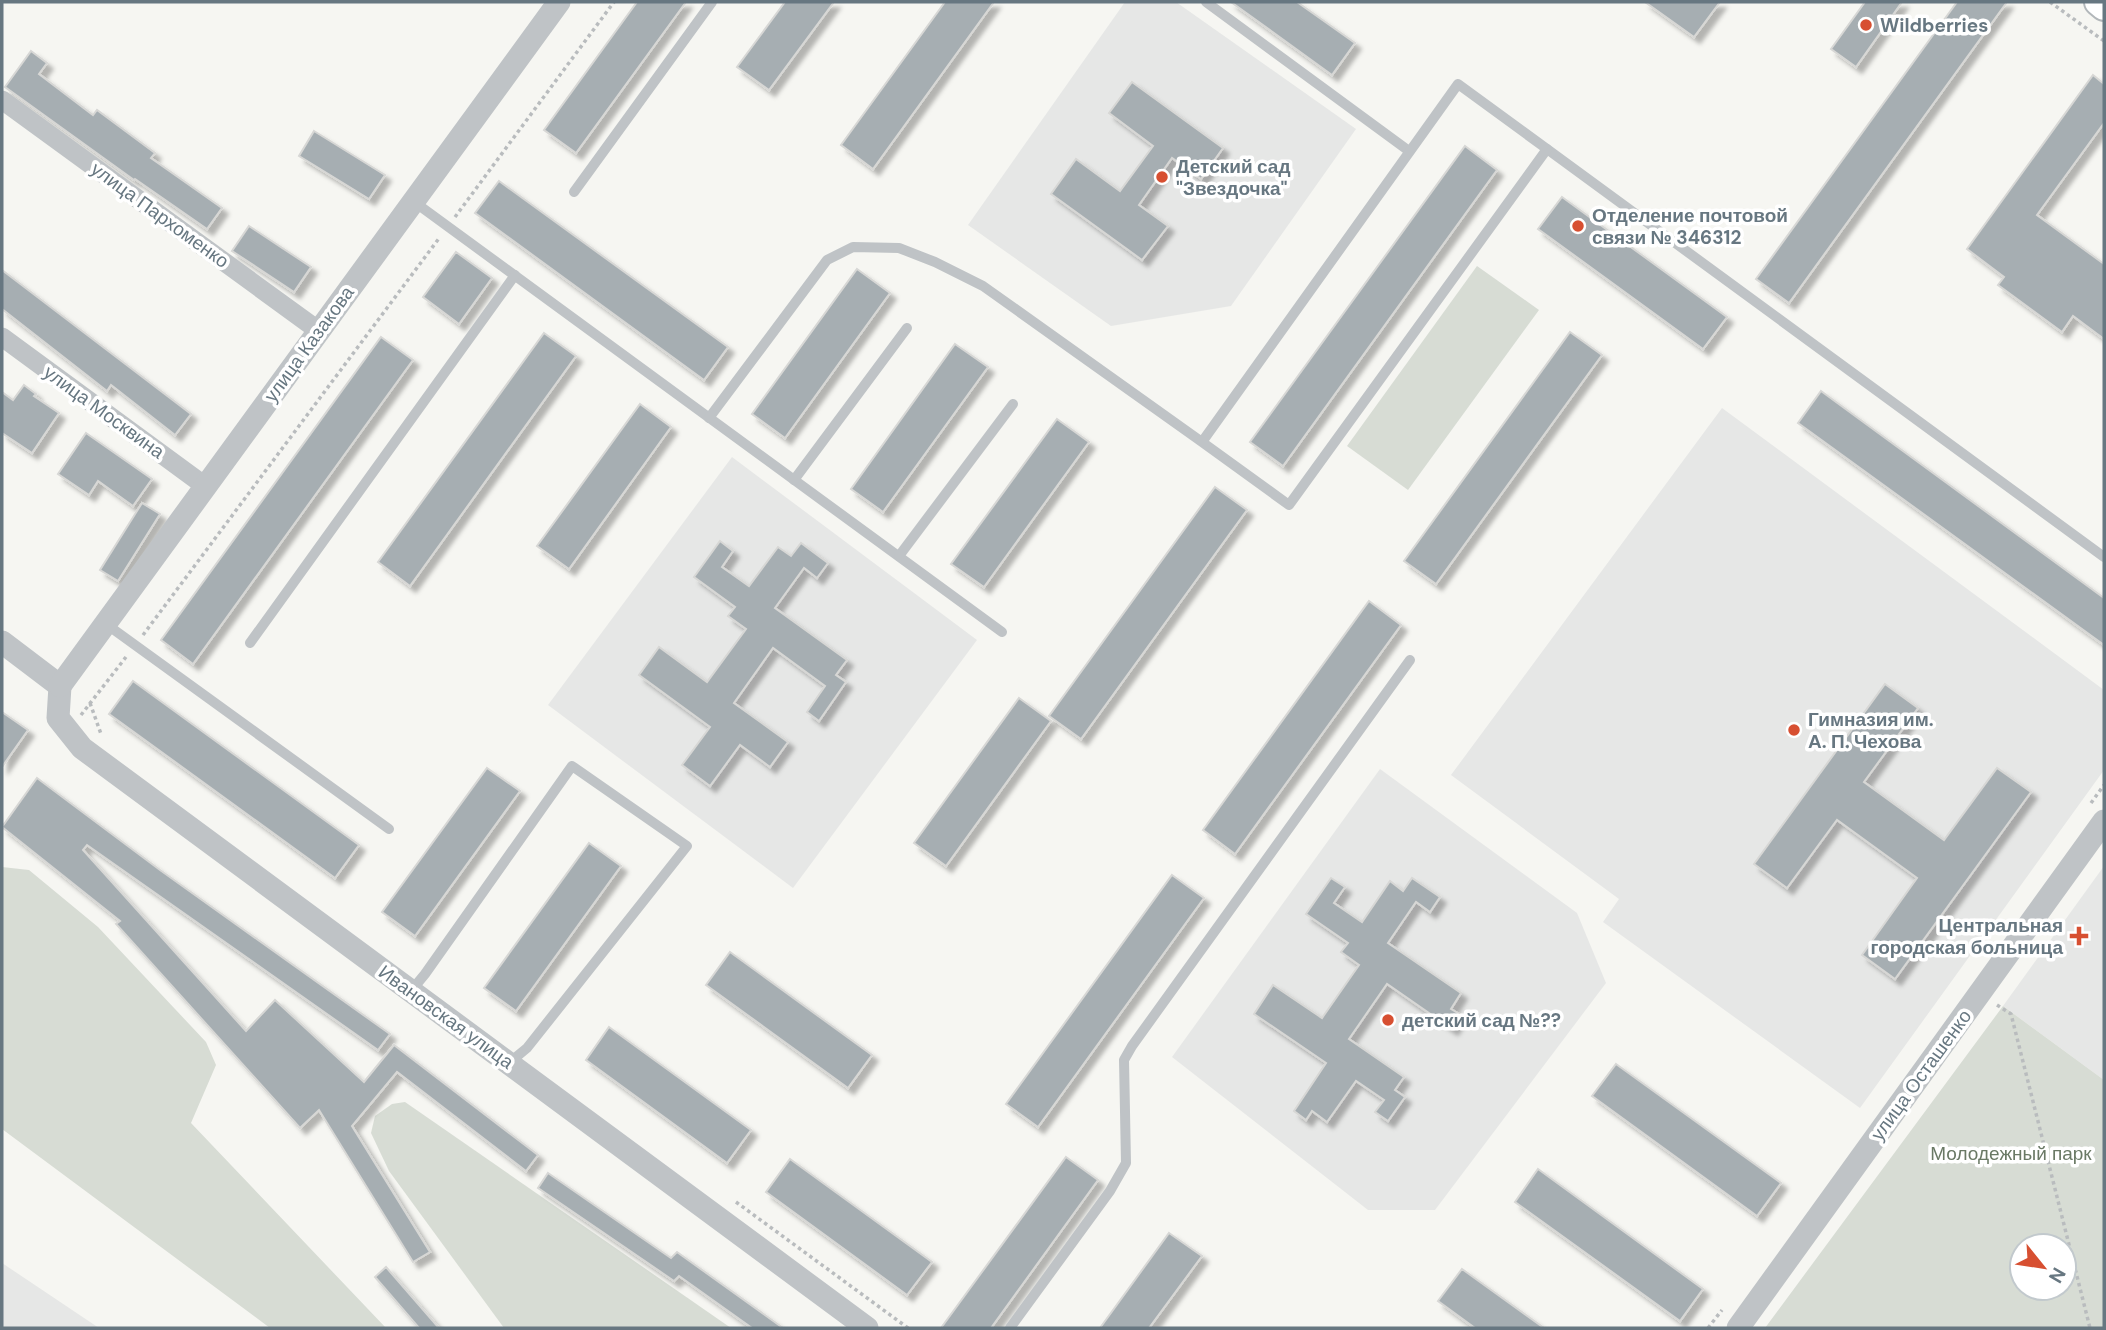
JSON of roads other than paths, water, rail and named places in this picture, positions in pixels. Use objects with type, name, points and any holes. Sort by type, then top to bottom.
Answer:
[{"type":"main road","points":[[2098,2],[2104,7]]},
{"type":"street","name":"улица Казакова","points":[[60,686],[559,2]]},
{"type":"street","name":"улица Пархоменко","points":[[2,100],[319,331]]},
{"type":"street","name":"улица Москвина","points":[[2,337],[205,486]]},
{"type":"street","points":[[2,642],[60,686]]},
{"type":"street","name":"Ивановская улица","points":[[60,686],[58,718],[82,748],[867,1328]]},
{"type":"street","name":"улица Осташенко","points":[[1738,1328],[2104,821]]},
{"type":"lane","points":[[574,192],[712,2]]},
{"type":"lane","points":[[1206,2],[1409,151]]},
{"type":"lane","points":[[1202,442],[1458,84],[2104,557]]},
{"type":"lane","points":[[709,418],[827,260],[853,247],[899,248],[983,286],[1289,505],[1547,149]]},
{"type":"lane","points":[[414,201],[1002,632]]},
{"type":"lane","points":[[250,643],[515,275]]},
{"type":"lane","points":[[794,480],[907,328]]},
{"type":"lane","points":[[899,556],[1013,404]]},
{"type":"lane","points":[[105,624],[389,829]]},
{"type":"lane","points":[[1010,1328],[1110,1191],[1126,1163],[1124,1060],[1132,1046],[1410,660]]},
{"type":"lane","points":[[411,991],[572,766],[687,846],[527,1048],[509,1063]]},
{"type":"place","name":"Wildberries","points":[[1866,25]]},
{"type":"place","name":"Детский сад \"Звездочка\"","points":[[1162,177]]},
{"type":"place","name":"Отделение почтовой связи № 346312","points":[[1578,226]]},
{"type":"place","name":"Гимназия им. А. П. Чехова","points":[[1794,730]]},
{"type":"place","name":"Центральная городская больница","points":[[2079,936]]},
{"type":"place","name":"детский сад №??","points":[[1388,1020]]},
{"type":"park label","name":"Молодежный парк","points":[[2011,1153]]}]
